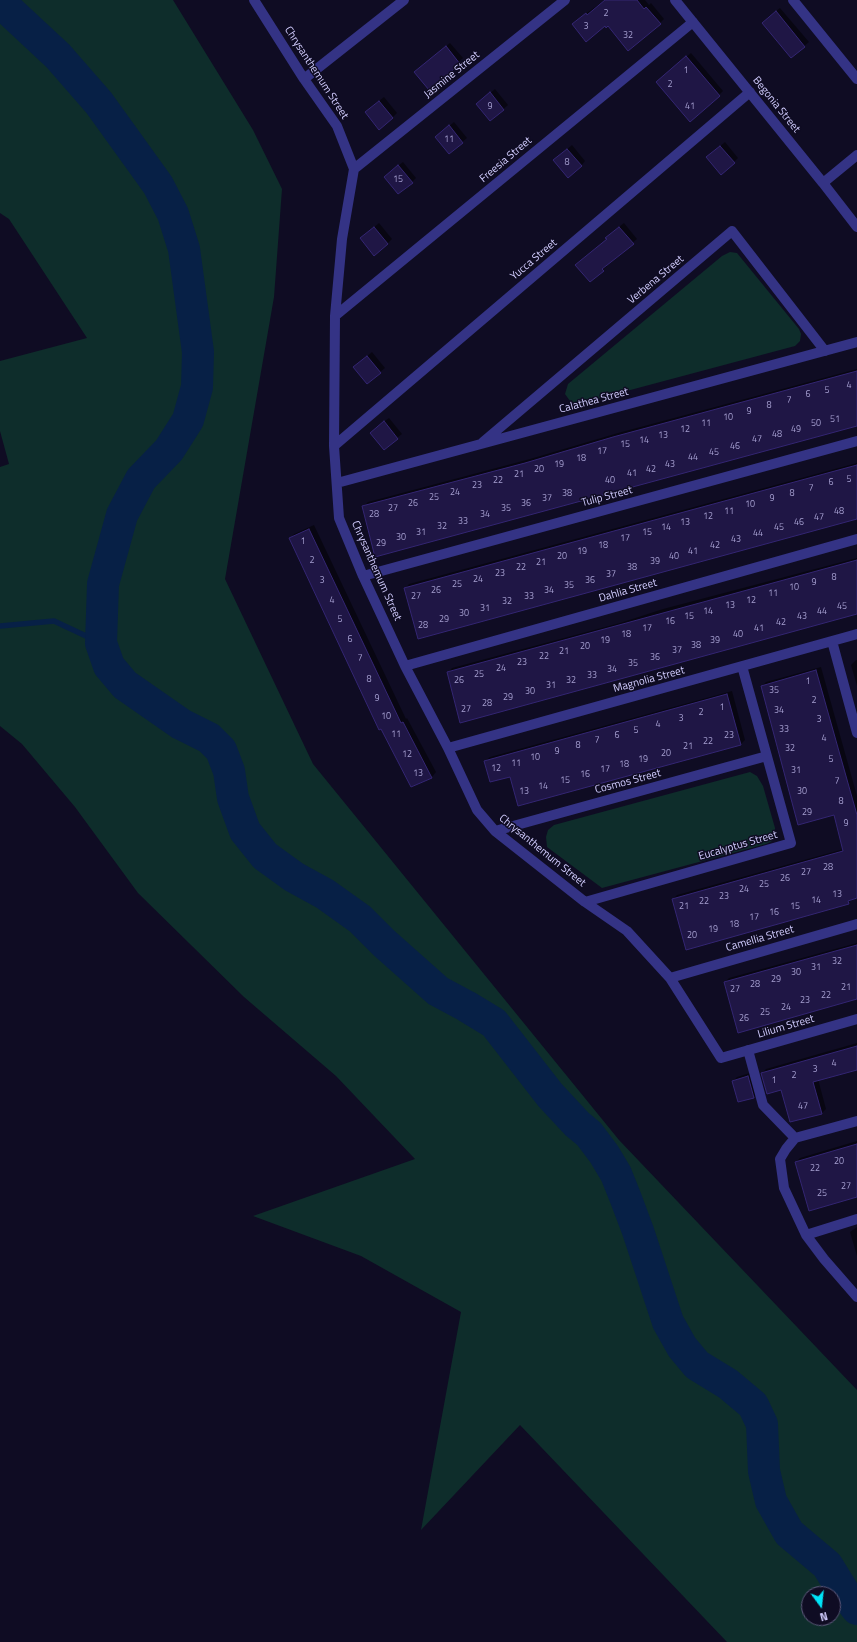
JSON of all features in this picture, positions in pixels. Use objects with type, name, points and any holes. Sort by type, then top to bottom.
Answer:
[{"type":"street","name":"Chrysanthemum Street","points":[[254,0],[304,79],[337,126],[354,169],[342,240],[335,316],[334,446],[339,518],[363,576],[405,666],[448,748],[477,810],[496,831],[585,902],[627,931],[670,978],[721,1058]]},
{"type":"street","points":[[304,79],[404,0]]},
{"type":"street","name":"Jasmine Street","points":[[354,169],[565,0]]},
{"type":"street","name":"Begonia Street","points":[[675,0],[857,227]]},
{"type":"street","points":[[792,0],[857,79]]},
{"type":"street","name":"Freesia Street","points":[[335,316],[693,22]]},
{"type":"street","name":"Yucca Street","points":[[334,446],[750,92]]},
{"type":"street","points":[[823,183],[857,155]]},
{"type":"street","name":"Verbena Street","points":[[479,444],[732,231],[825,351]]},
{"type":"street","name":"Calathea Street","points":[[337,483],[857,342]]},
{"type":"street","name":"Tulip Street","points":[[363,576],[857,441]]},
{"type":"street","name":"Dahlia Street","points":[[405,666],[857,539]]},
{"type":"street","name":"Magnolia Street","points":[[448,748],[857,634]]},
{"type":"street","points":[[832,641],[857,733]]},
{"type":"street","name":"Eucalyptus Street","points":[[585,902],[791,844],[742,666]]},
{"type":"street","name":"Cosmos Street","points":[[496,831],[766,756]]},
{"type":"street","name":"Camellia Street","points":[[670,978],[857,924]]},
{"type":"street","name":"Lilium Street","points":[[721,1058],[857,1019]]},
{"type":"street","points":[[748,1050],[763,1104],[795,1138]]},
{"type":"street","points":[[857,1121],[795,1138],[786,1149],[780,1160],[784,1188],[806,1235],[824,1259],[857,1297]]},
{"type":"street","points":[[806,1235],[857,1219]]},
{"type":"green space","points":[[0,0],[173,0],[253,130],[282,189],[274,297],[225,579],[313,764],[619,1140],[857,1390],[857,1642],[727,1642],[520,1425],[421,1530],[461,1312],[361,1256],[253,1216],[415,1159],[336,1076],[244,997],[138,893],[75,807],[22,744],[0,726],[0,467],[9,464],[0,431],[0,361],[87,338],[9,219],[0,213]]},
{"type":"green space","points":[[730,252],[737,253],[799,329],[801,334],[800,341],[795,346],[578,404],[570,401],[565,394],[568,384],[722,256]]},
{"type":"green space","points":[[750,772],[757,776],[763,786],[775,828],[775,835],[772,841],[766,844],[602,888],[547,847],[546,837],[548,830],[554,825]]},
{"type":"building","points":[[605,0],[637,0],[644,9],[646,7],[661,24],[628,51],[608,26],[606,28],[605,26],[586,42],[572,24],[586,13],[587,15]]},
{"type":"building","points":[[776,11],[805,47],[791,58],[762,23]]},
{"type":"building","points":[[446,46],[460,64],[429,90],[414,72]]},
{"type":"building","points":[[686,56],[720,96],[690,122],[656,82]]},
{"type":"building","points":[[490,92],[504,110],[490,121],[476,104]]},
{"type":"building","points":[[379,101],[393,118],[379,130],[365,112]]},
{"type":"building","points":[[449,125],[463,143],[449,154],[435,137]]},
{"type":"building","points":[[720,146],[735,163],[721,175],[706,157]]},
{"type":"building","points":[[567,149],[582,166],[568,178],[553,160]]},
{"type":"building","points":[[398,165],[413,183],[398,194],[384,177]]},
{"type":"building","points":[[374,227],[388,244],[374,256],[360,238]]},
{"type":"building","points":[[619,227],[634,244],[602,269],[604,271],[590,282],[575,265],[607,239],[605,238]]},
{"type":"building","points":[[367,356],[381,373],[367,384],[353,367]]},
{"type":"building","points":[[857,371],[857,426],[375,557],[362,506],[525,463],[613,437]]},
{"type":"building","points":[[384,421],[398,439],[384,450],[370,433]]},
{"type":"building","points":[[857,465],[857,519],[418,639],[404,588]]},
{"type":"building","points":[[309,529],[401,723],[403,722],[432,778],[411,787],[381,729],[379,730],[289,538]]},
{"type":"building","points":[[857,560],[857,614],[460,723],[447,672]]},
{"type":"building","points":[[816,670],[857,815],[857,898],[848,901],[849,904],[686,950],[672,899],[843,851],[834,815],[798,825],[761,686]]},
{"type":"building","points":[[727,694],[741,745],[518,806],[510,777],[490,782],[484,761]]},
{"type":"building","points":[[857,945],[857,999],[738,1033],[724,982]]},
{"type":"building","points":[[857,1046],[857,1070],[813,1082],[822,1114],[790,1122],[781,1090],[767,1094],[761,1073]]},
{"type":"building","points":[[748,1076],[754,1098],[738,1102],[732,1081]]},
{"type":"building","points":[[857,1144],[857,1197],[809,1211],[795,1162]]},
{"type":"waterway","points":[[0,2],[58,56],[99,103],[158,185],[173,214],[184,249],[198,352],[197,387],[188,420],[169,450],[141,479],[122,515],[103,584],[101,643],[109,666],[125,685],[181,724],[209,738],[221,750],[229,771],[233,798],[245,831],[265,856],[294,877],[325,894],[360,919],[384,943],[438,991],[494,1023],[550,1095],[577,1124],[589,1134],[604,1154],[616,1174],[638,1231],[668,1322],[682,1347],[697,1365],[728,1384],[753,1405],[762,1424],[764,1471],[771,1501],[789,1533],[827,1565],[843,1591],[857,1609]]},
{"type":"waterway","points":[[0,626],[54,621],[101,643]]}]
